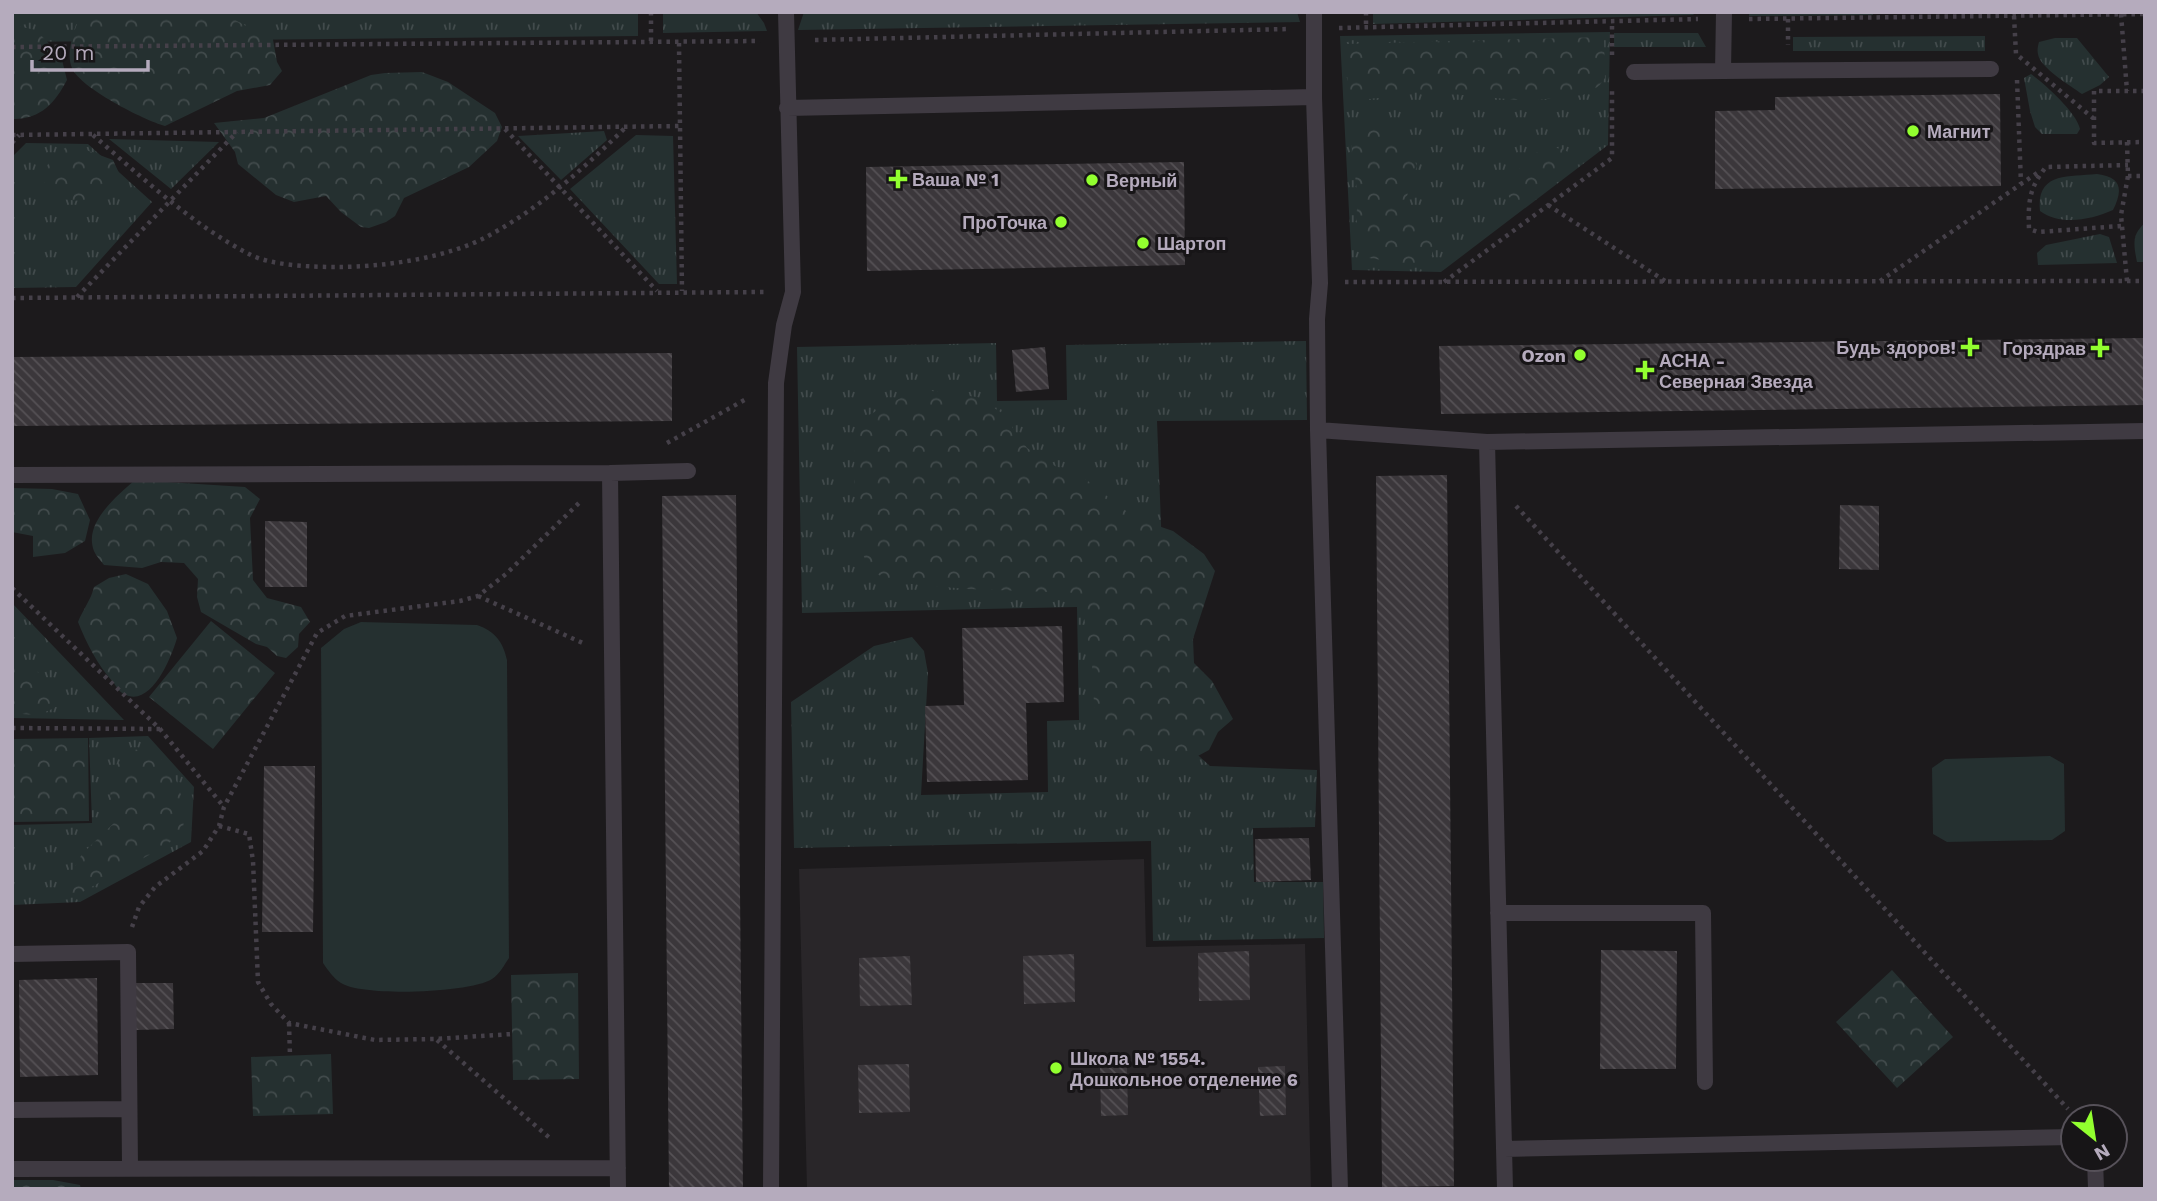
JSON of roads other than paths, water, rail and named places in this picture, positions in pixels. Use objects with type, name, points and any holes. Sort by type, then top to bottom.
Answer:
[{"type":"lane","points":[[771,1189],[776,383],[784,325],[793,292],[786,12]]},
{"type":"lane","points":[[1723,71],[1724,15]]},
{"type":"lane","points":[[1314,21],[1320,283],[1317,319],[1318,430],[1340,1189]]},
{"type":"lane","points":[[1633,72],[1991,69]]},
{"type":"lane","points":[[787,108],[1314,97]]},
{"type":"lane","points":[[1318,430],[1487,442],[2145,431]]},
{"type":"lane","points":[[1487,442],[1505,1189]]},
{"type":"lane","points":[[12,475],[688,471]]},
{"type":"lane","points":[[610,473],[618,1189]]},
{"type":"lane","points":[[1498,913],[1703,913],[1704,1082]]},
{"type":"lane","points":[[12,954],[128,952],[130,1167]]},
{"type":"lane","points":[[12,1110],[129,1109]]},
{"type":"lane","points":[[1504,1149],[2059,1137]]},
{"type":"lane","points":[[12,1169],[618,1168]]},
{"type":"place","name":"Магнит","points":[[1913,131]]},
{"type":"place","name":"Ваша № 1","points":[[898,179]]},
{"type":"place","name":"Верный","points":[[1092,180]]},
{"type":"place","name":"ПроТочка","points":[[1061,222]]},
{"type":"place","name":"Шартоп","points":[[1143,243]]},
{"type":"place","name":"Будь здоров!","points":[[1970,347]]},
{"type":"place","name":"Горздрав","points":[[2100,348]]},
{"type":"place","name":"Ozon","points":[[1580,355]]},
{"type":"place","name":"АСНА - Северная Звезда","points":[[1645,370]]},
{"type":"place","name":"Школа № 1554. Дошкольное отделение 6","points":[[1056,1068]]}]
